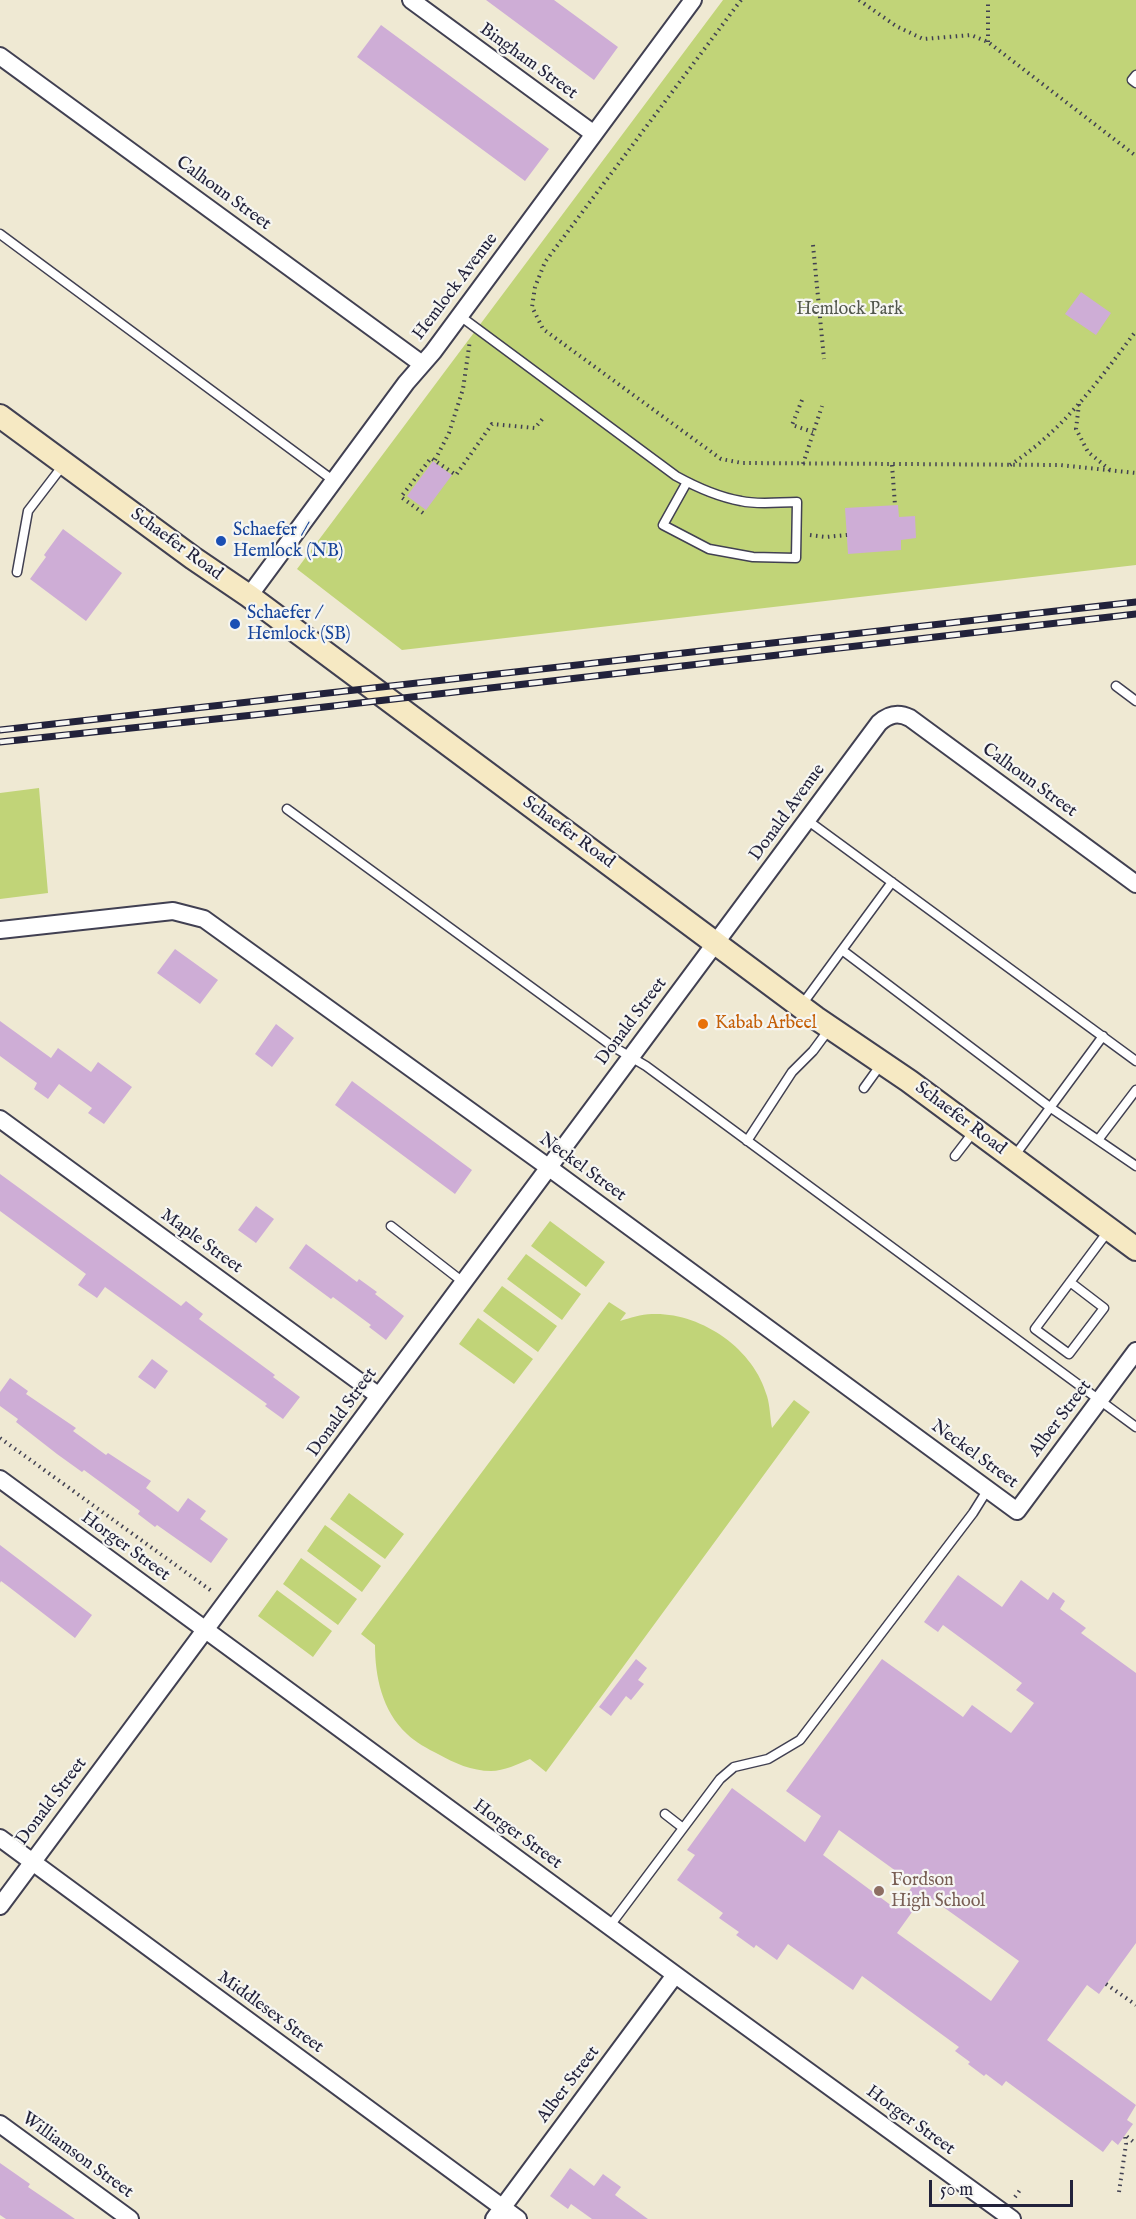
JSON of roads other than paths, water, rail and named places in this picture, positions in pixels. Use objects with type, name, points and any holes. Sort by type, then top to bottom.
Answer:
[{"type":"main road","name":"Schaefer Road","points":[[0,416],[249,596],[800,1006],[883,1063],[1136,1249]]},
{"type":"street","name":"Bingham Street","points":[[411,0],[594,134]]},
{"type":"street","name":"Hemlock Avenue","points":[[249,596],[406,383],[460,316],[693,0]]},
{"type":"street","name":"Calhoun Street","points":[[0,56],[422,364]]},
{"type":"street","name":"Calhoun Street","points":[[896,714],[910,718],[1136,884]]},
{"type":"street","name":"Donald Avenue","points":[[716,943],[879,723],[886,717],[896,714]]},
{"type":"street","name":"Neckel Street","points":[[0,930],[173,911],[204,919],[1017,1510]]},
{"type":"street","name":"Donald Street","points":[[0,1906],[716,943]]},
{"type":"street","name":"Maple Street","points":[[0,1119],[379,1396]]},
{"type":"street","name":"Alber Street","points":[[1017,1510],[1136,1351]]},
{"type":"street","name":"Horger Street","points":[[0,1479],[609,1927],[1012,2219]]},
{"type":"street","name":"Middlesex Street","points":[[0,1838],[498,2213],[518,2219]]},
{"type":"street","name":"Alber Street","points":[[498,2213],[675,1975]]},
{"type":"street","name":"Williamson Street","points":[[0,2124],[130,2219]]},
{"type":"lane","points":[[1136,75],[1132,80],[1136,83]]},
{"type":"lane","points":[[0,234],[334,481]]},
{"type":"lane","points":[[460,316],[687,482],[700,489],[742,502],[797,502],[796,558],[753,557],[709,549],[663,525],[687,482]]},
{"type":"lane","points":[[17,572],[28,511],[65,464]]},
{"type":"lane","points":[[1116,686],[1136,701]]},
{"type":"lane","points":[[287,808],[612,1046],[631,1057],[747,1141],[1136,1427]]},
{"type":"lane","points":[[807,820],[1136,1061]]},
{"type":"lane","points":[[800,1006],[892,882]]},
{"type":"lane","points":[[842,950],[1051,1108],[1136,1167]]},
{"type":"lane","points":[[747,1141],[792,1072],[813,1051],[831,1027]]},
{"type":"lane","points":[[1012,1158],[1103,1036]]},
{"type":"lane","points":[[864,1088],[883,1063]]},
{"type":"lane","points":[[1098,1140],[1136,1090]]},
{"type":"lane","points":[[955,1156],[975,1130]]},
{"type":"lane","points":[[391,1226],[463,1282]]},
{"type":"lane","points":[[1070,1282],[1104,1308],[1069,1354],[1035,1329],[1109,1229]]},
{"type":"lane","points":[[609,1927],[720,1779],[734,1767],[768,1759],[800,1740],[973,1513],[988,1490]]},
{"type":"lane","points":[[665,1814],[683,1828]]},
{"type":"railway","points":[[0,730],[1136,602]]},
{"type":"railway","points":[[0,742],[1136,614]]},
{"type":"place","name":"Schaefer / Hemlock (NB)","points":[[221,541]]},
{"type":"place","name":"Schaefer / Hemlock (SB)","points":[[235,624]]},
{"type":"place","name":"Kabab Arbeel","points":[[703,1024]]},
{"type":"place","name":"Fordson High School","points":[[879,1891]]},
{"type":"park label","name":"Hemlock Park","points":[[850,310]]}]
